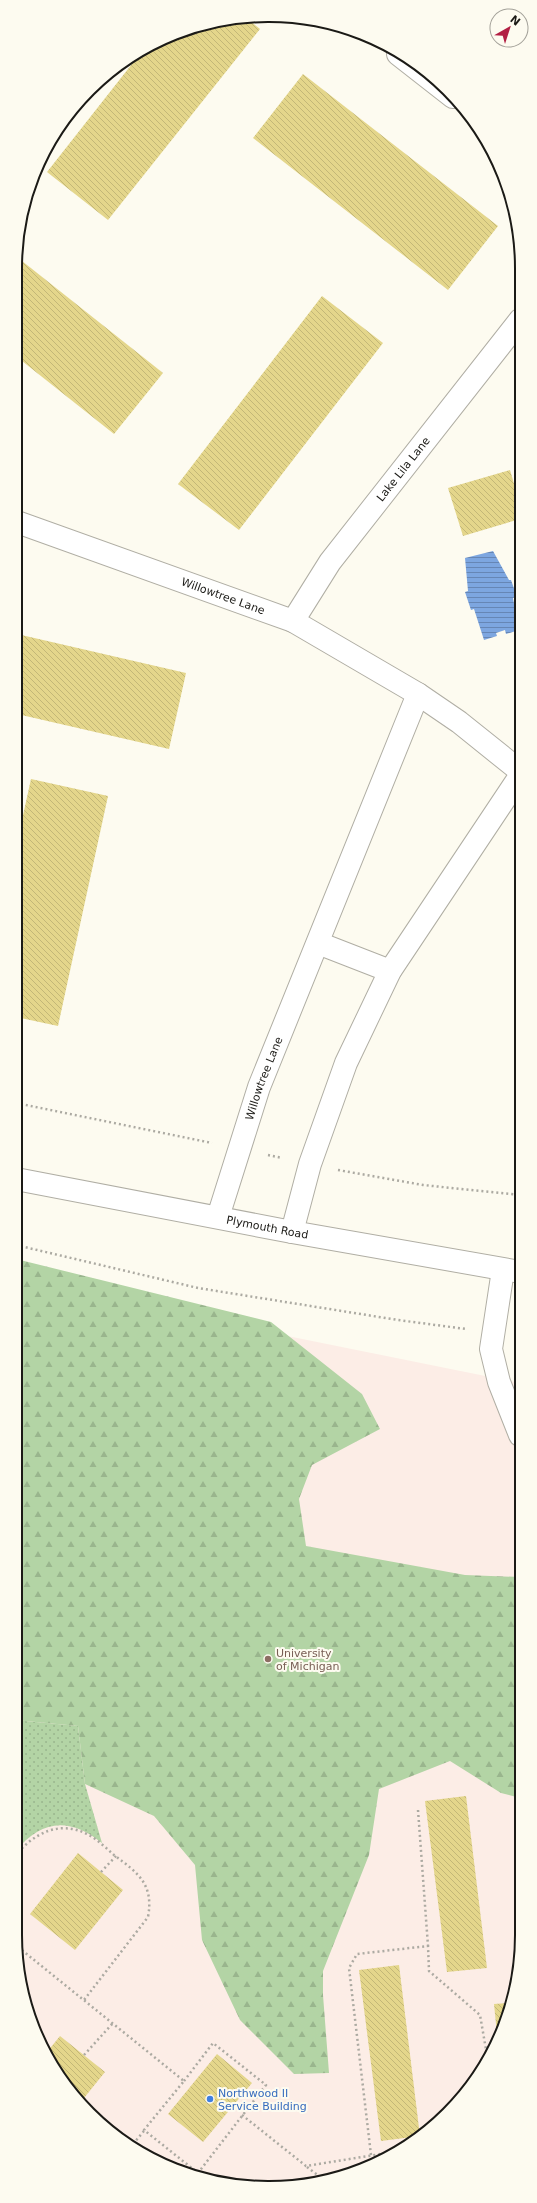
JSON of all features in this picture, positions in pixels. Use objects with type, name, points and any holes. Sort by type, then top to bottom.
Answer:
[{"type":"street","name":"Lake Lila Lane","points":[[293,621],[330,562],[515,326]]},
{"type":"street","name":"Willowtree Lane","points":[[22,524],[293,621],[418,694],[459,722],[515,767]]},
{"type":"street","name":"Willowtree Lane","points":[[218,1216],[259,1088],[418,694]]},
{"type":"street","points":[[292,1232],[310,1164],[346,1063],[390,971],[515,784]]},
{"type":"street","points":[[318,942],[390,971]]},
{"type":"street","name":"Plymouth Road","points":[[22,1180],[218,1216],[292,1232],[511,1271]]},
{"type":"street","points":[[511,1271],[493,1332],[491,1349],[499,1382],[515,1422]]},
{"type":"path","points":[[22,1246],[198,1288],[398,1320],[493,1332]]},
{"type":"path","points":[[418,1810],[429,1971],[480,2015],[486,2050]]},
{"type":"path","points":[[22,1847],[38,1834],[56,1828],[73,1829],[88,1835],[116,1856],[137,1873],[147,1886],[150,1905],[148,1917],[84,2000]]},
{"type":"path","points":[[101,1872],[116,1856]]},
{"type":"path","points":[[371,2155],[348,1968],[357,1954],[428,1946]]},
{"type":"path","points":[[23,1951],[184,2081]]},
{"type":"path","points":[[84,2055],[113,2023]]},
{"type":"path","points":[[135,2141],[213,2043],[266,2085],[199,2171]]},
{"type":"path","points":[[242,2115],[318,2176]]},
{"type":"path","points":[[144,2130],[193,2169]]},
{"type":"path","points":[[306,2166],[382,2154]]},
{"type":"shaded area","name":"University of Michigan","points":[[22,1282],[515,1382],[515,1934],[513,1967],[507,1998],[490,2044],[482,2058],[464,2085],[443,2109],[419,2130],[392,2148],[378,2156],[348,2168],[332,2173],[301,2179],[268,2181],[236,2179],[205,2173],[159,2156],[118,2130],[83,2097],[55,2058],[47,2044],[35,2014],[30,1998],[24,1967],[22,1934]]},
{"type":"green space","points":[[22,1260],[271,1322],[362,1394],[380,1429],[312,1465],[299,1499],[306,1546],[465,1575],[515,1577],[515,1797],[501,1793],[450,1761],[379,1789],[369,1855],[323,1971],[323,1995],[329,2073],[294,2074],[240,2020],[202,1940],[195,1865],[154,1816],[85,1784],[78,1726],[22,1721]]},
{"type":"green space","points":[[22,1721],[78,1726],[85,1784],[102,1843],[79,1829],[56,1825],[35,1833],[22,1844]]},
{"type":"water","points":[[493,551],[509,580],[511,580],[515,591],[515,598],[513,598],[515,609],[515,631],[506,634],[505,630],[496,633],[497,636],[484,640],[474,609],[471,610],[465,592],[468,591],[465,558]]},
{"type":"building","points":[[252,23],[260,29],[108,220],[47,172],[132,64],[145,55],[159,47],[205,30],[236,24]]},
{"type":"building","points":[[303,74],[498,226],[448,290],[253,138]]},
{"type":"building","points":[[22,261],[163,373],[114,434],[22,361]]},
{"type":"building","points":[[322,296],[383,343],[239,530],[178,484]]},
{"type":"building","points":[[510,470],[515,487],[515,520],[463,536],[448,488]]},
{"type":"building","points":[[22,635],[186,673],[169,749],[22,715]]},
{"type":"building","points":[[31,779],[108,796],[58,1026],[22,1018],[22,820]]},
{"type":"building","points":[[466,1796],[487,1968],[447,1972],[425,1801]]},
{"type":"building","points":[[78,1853],[123,1890],[75,1950],[30,1914]]},
{"type":"building","points":[[399,1965],[419,2130],[407,2138],[381,2141],[359,1970]]},
{"type":"building","points":[[505,2003],[496,2028],[494,2004]]},
{"type":"building","points":[[60,2036],[105,2072],[84,2098],[73,2085],[50,2049]]},
{"type":"building","name":"Northwood II Service Building","points":[[217,2054],[252,2083],[203,2142],[168,2114]]},
{"type":"place","name":"University of Michigan","points":[[268,1659]]},
{"type":"place","name":"Northwood II Service Building","points":[[210,2099]]}]
